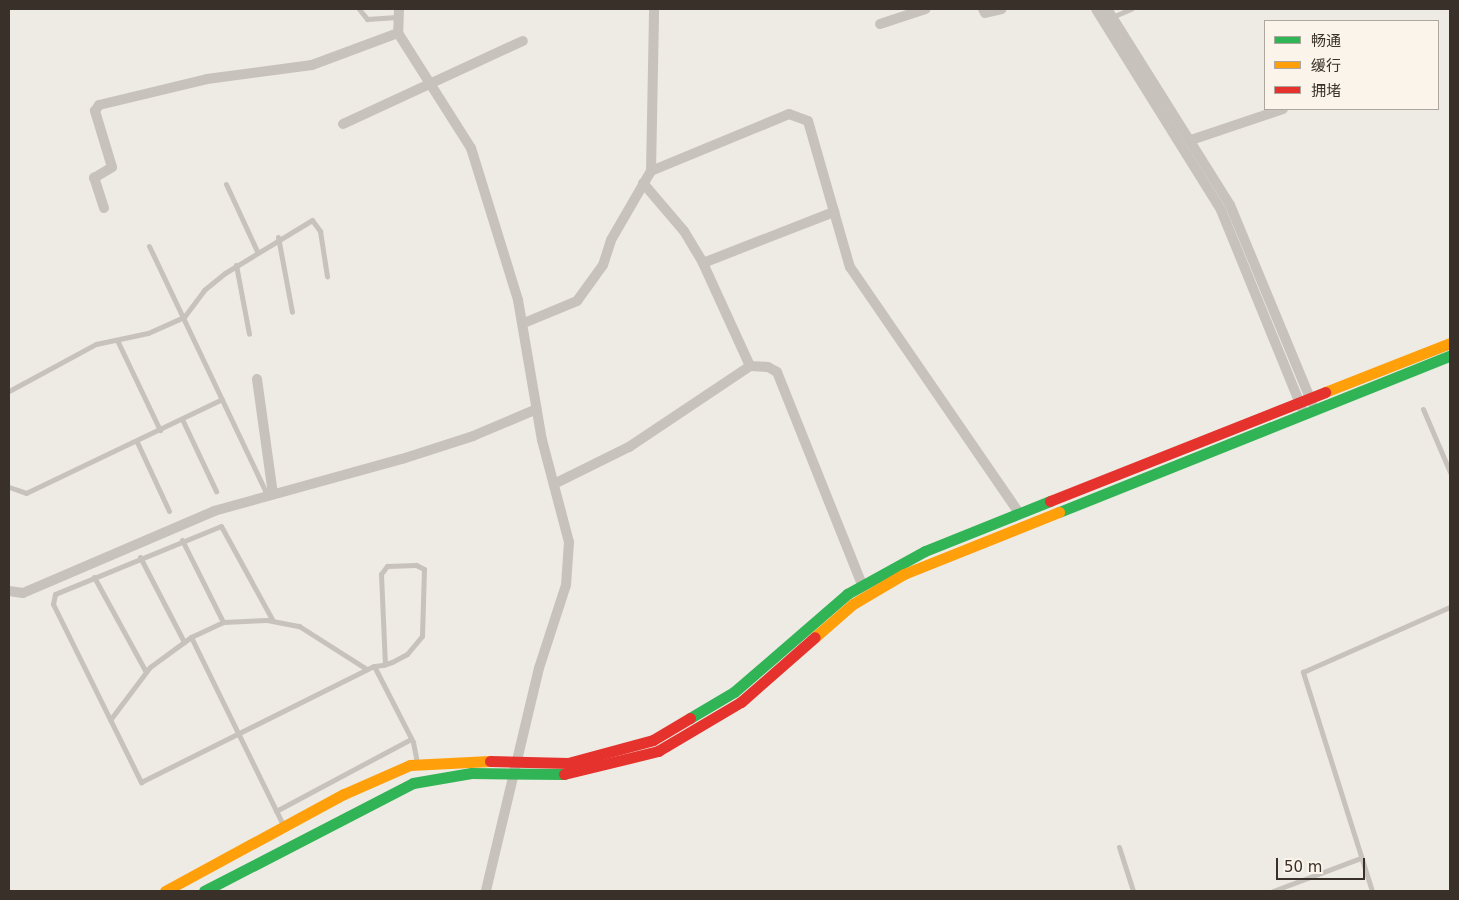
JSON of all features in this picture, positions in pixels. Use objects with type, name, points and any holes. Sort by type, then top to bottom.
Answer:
[{"type":"street","points":[[524,323],[577,301],[603,265],[610,240],[651,171],[654,9]]},
{"type":"street","points":[[880,24],[926,9]]},
{"type":"street","points":[[983,9],[985,14],[1002,9]]},
{"type":"street","points":[[1096,9],[1220,210],[1307,405]]},
{"type":"street","points":[[398,13],[398,33],[471,148],[524,323],[537,409],[569,542],[568,575],[539,668],[520,763],[486,891]]},
{"type":"street","points":[[1110,13],[1191,140],[1243,231],[1307,405]]},
{"type":"street","points":[[104,208],[94,178],[112,167],[95,112],[99,105],[200,80],[312,65],[398,33]]},
{"type":"street","points":[[343,124],[432,86],[523,41]]},
{"type":"street","points":[[1191,140],[1280,110]]},
{"type":"street","points":[[651,171],[799,114],[815,136],[834,212],[856,278],[1019,513]]},
{"type":"street","points":[[643,183],[684,231],[703,263],[750,366]]},
{"type":"street","points":[[703,263],[834,212]]},
{"type":"street","points":[[204,891],[397,789],[449,775],[517,775],[593,771],[658,751],[741,702],[854,604],[904,574],[1450,343]]},
{"type":"street","points":[[164,891],[387,773],[418,764],[458,760],[520,763],[590,760],[633,748],[679,727],[734,692],[862,585],[925,550],[1307,405],[1450,356]]},
{"type":"street","points":[[554,484],[629,447],[750,366],[777,372],[862,585]]},
{"type":"street","points":[[257,379],[270,494]]},
{"type":"street","points":[[9,591],[23,593],[193,518],[270,494],[402,460],[473,436],[537,409]]},
{"type":"lane","points":[[359,9],[367,19],[398,13]]},
{"type":"lane","points":[[1110,13],[1131,9]]},
{"type":"lane","points":[[226,184],[257,251]]},
{"type":"lane","points":[[9,391],[96,344],[159,330],[184,317],[204,290],[236,265],[278,237],[312,220],[320,230],[327,276]]},
{"type":"lane","points":[[278,237],[292,312]]},
{"type":"lane","points":[[149,246],[270,494]]},
{"type":"lane","points":[[236,265],[249,334]]},
{"type":"lane","points":[[117,340],[160,430]]},
{"type":"lane","points":[[9,488],[26,493],[137,442],[222,399]]},
{"type":"lane","points":[[1423,409],[1450,472]]},
{"type":"lane","points":[[182,419],[216,491]]},
{"type":"lane","points":[[137,442],[169,511]]},
{"type":"lane","points":[[274,621],[221,526],[140,557],[55,594],[53,604],[140,782],[365,668],[385,664],[407,654],[424,630],[424,570],[416,565],[387,566],[381,574],[385,664]]},
{"type":"lane","points":[[182,540],[223,622]]},
{"type":"lane","points":[[140,557],[184,642]]},
{"type":"lane","points":[[94,577],[146,672]]},
{"type":"lane","points":[[1372,891],[1303,672],[1450,607]]},
{"type":"lane","points":[[110,720],[146,672],[191,637],[223,622],[274,621],[299,626],[365,668]]},
{"type":"lane","points":[[191,637],[284,827]]},
{"type":"lane","points":[[374,666],[411,739],[418,764]]},
{"type":"lane","points":[[276,811],[411,739]]},
{"type":"lane","points":[[1119,846],[1132,891]]},
{"type":"lane","points":[[1273,891],[1362,858]]},
{"type":"traffic: fast","points":[[1059,512],[1450,356]]},
{"type":"traffic: fast","points":[[690,718],[734,692],[847,594],[925,551],[1050,501]]},
{"type":"traffic: fast","points":[[204,891],[413,783],[471,773],[564,774]]},
{"type":"traffic: slow","points":[[1325,392],[1450,343]]},
{"type":"traffic: slow","points":[[815,637],[853,604],[904,574],[1059,512]]},
{"type":"traffic: slow","points":[[165,891],[344,794],[410,765],[490,761]]},
{"type":"traffic: jam","points":[[1050,501],[1325,392]]},
{"type":"traffic: jam","points":[[564,774],[658,751],[741,702],[815,637]]},
{"type":"traffic: jam","points":[[490,761],[568,763],[653,740],[690,718]]}]
